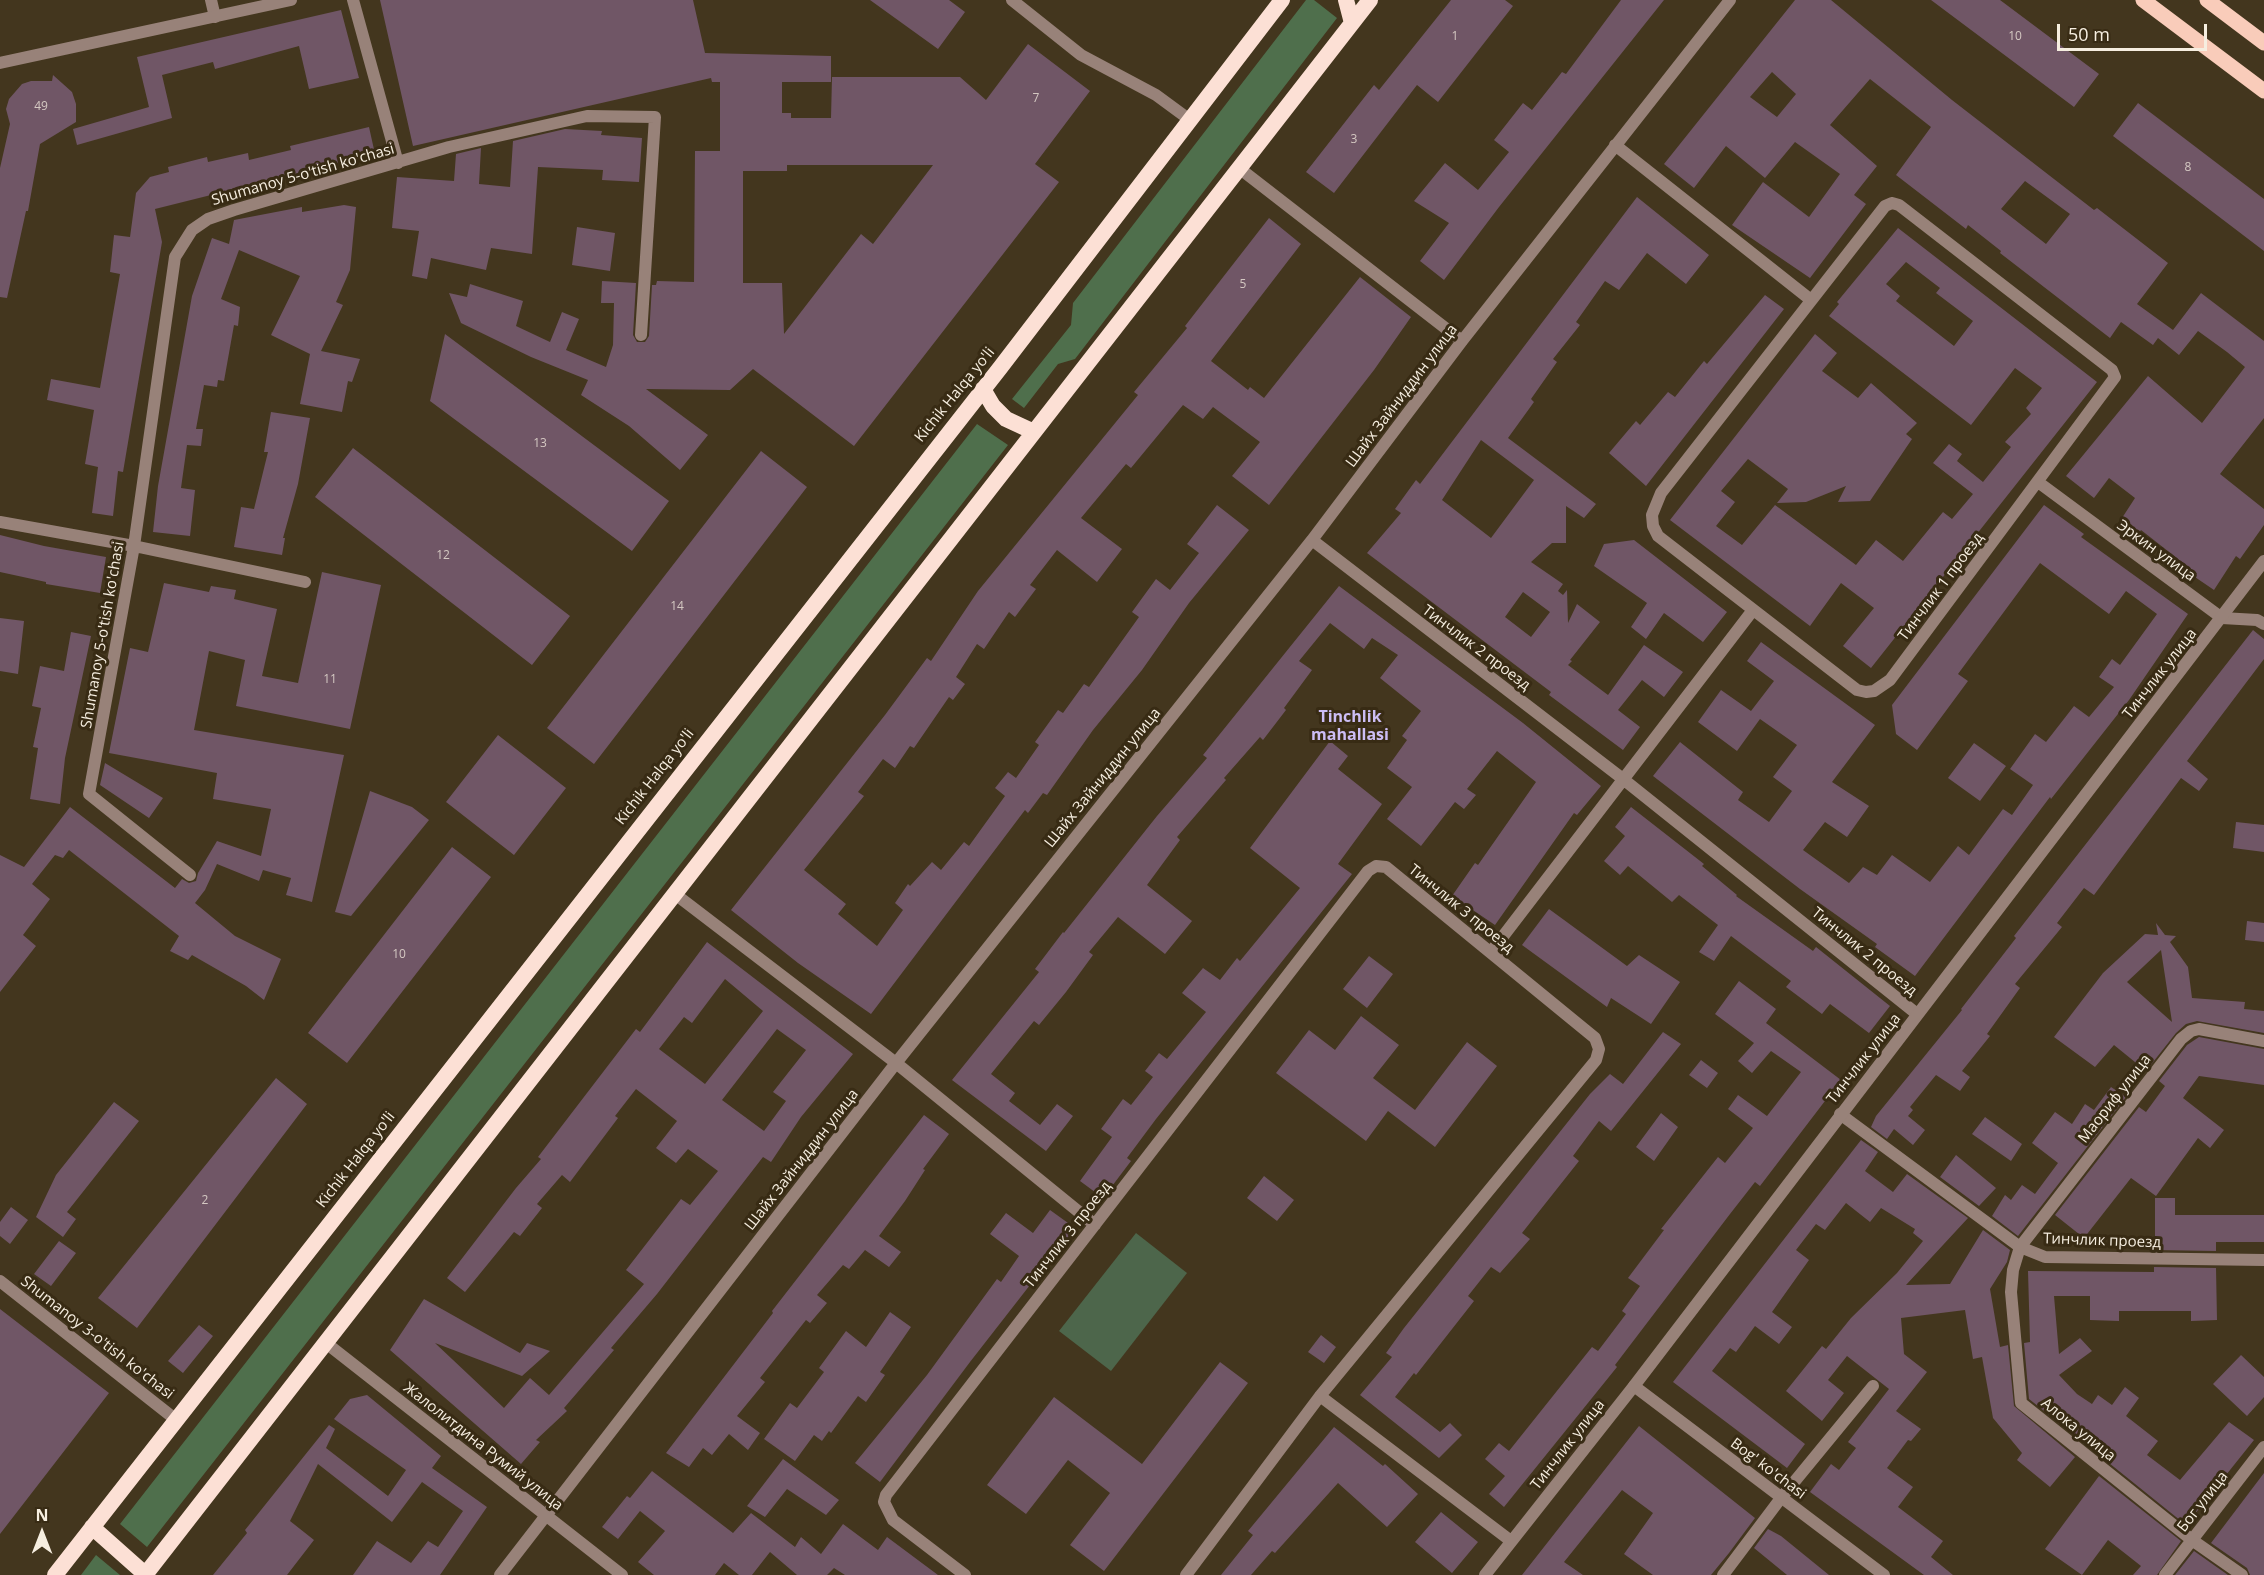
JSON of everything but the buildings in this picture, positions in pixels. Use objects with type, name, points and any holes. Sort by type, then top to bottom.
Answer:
[{"type":"highway","name":"Kichik Halqa yo'li","points":[[55,1575],[983,389],[1282,0]]},
{"type":"highway","points":[[1346,0],[1352,23]]},
{"type":"highway","points":[[92,1527],[146,1575],[1370,0]]},
{"type":"highway","points":[[983,389],[993,406],[1006,419],[1034,432]]},
{"type":"main road","points":[[2143,0],[2264,91]]},
{"type":"main road","points":[[2207,0],[2264,43]]},
{"type":"street","points":[[211,0],[215,17]]},
{"type":"street","points":[[0,63],[291,0]]},
{"type":"street","points":[[353,0],[398,163]]},
{"type":"street","points":[[1012,0],[1081,55],[1156,95],[1190,120]]},
{"type":"street","name":"Шайх Зайниддин улица","points":[[500,1575],[896,1063],[1312,540],[1462,341],[1730,0]]},
{"type":"street","name":"Shumanoy 5-o'tish ko'chasi","points":[[190,875],[89,794],[134,546],[175,257],[192,230],[208,219],[234,210],[448,147],[587,116],[655,117],[641,335]]},
{"type":"street","points":[[1615,145],[1811,300]]},
{"type":"street","points":[[1239,168],[1462,341]]},
{"type":"street","name":"Тинчлик 1 проезд","points":[[1892,203],[1899,205],[2112,370],[2115,377],[1890,680],[1874,691],[1857,690],[1658,536],[1653,526],[1652,515],[1661,493],[1811,300],[1885,206],[1892,203]]},
{"type":"street","name":"Эркин улица","points":[[2038,482],[2222,618]]},
{"type":"street","points":[[0,522],[134,546],[305,582]]},
{"type":"street","name":"Тинчлик 2 проезд","points":[[1312,540],[1623,778],[1917,1014]]},
{"type":"street","name":"Тинчлик улица","points":[[1485,1575],[1634,1386],[2264,561]]},
{"type":"street","points":[[1491,952],[1753,610]]},
{"type":"street","points":[[2222,618],[2257,620],[2264,624]]},
{"type":"street","name":"Тинчлик 3 проезд","points":[[965,1575],[893,1520],[884,1502],[886,1495],[1368,871],[1376,866],[1386,867],[1595,1038],[1599,1049],[1596,1060],[1320,1396],[1186,1575]]},
{"type":"street","points":[[675,894],[896,1063],[1095,1225]]},
{"type":"street","name":"Маориф улица","points":[[2020,1247],[2181,1039],[2199,1029],[2264,1041]]},
{"type":"street","name":"Тинчлик проезд","points":[[1840,1114],[2020,1247],[2045,1257],[2264,1260]]},
{"type":"street","name":"Алока улица","points":[[2020,1247],[2013,1270],[2011,1292],[2021,1403],[2192,1540],[2242,1575]]},
{"type":"street","name":"Shumanoy 3-o'tish ko'chasi","points":[[0,1281],[175,1419]]},
{"type":"street","name":"Жалолитдина Румий улица","points":[[326,1343],[622,1575]]},
{"type":"street","name":"Bog' ko'chasi","points":[[1634,1386],[1884,1575]]},
{"type":"street","points":[[1723,1575],[1781,1498],[1873,1386]]},
{"type":"street","points":[[1320,1396],[1511,1541]]},
{"type":"street","name":"Бог улица","points":[[2165,1575],[2264,1447]]},
{"type":"green space","points":[[1306,0],[1314,0],[1337,18],[1075,359],[1058,364],[1024,408],[1012,399],[1071,325],[1073,303]]},
{"type":"green space","points":[[977,424],[1008,445],[147,1547],[120,1524]]},
{"type":"green space","points":[[1136,1233],[1187,1273],[1111,1371],[1059,1331]]},
{"type":"green space","points":[[96,1555],[120,1575],[81,1575]]},
{"type":"district","name":"Tinchlik mahallasi","points":[[1350,726]]}]
